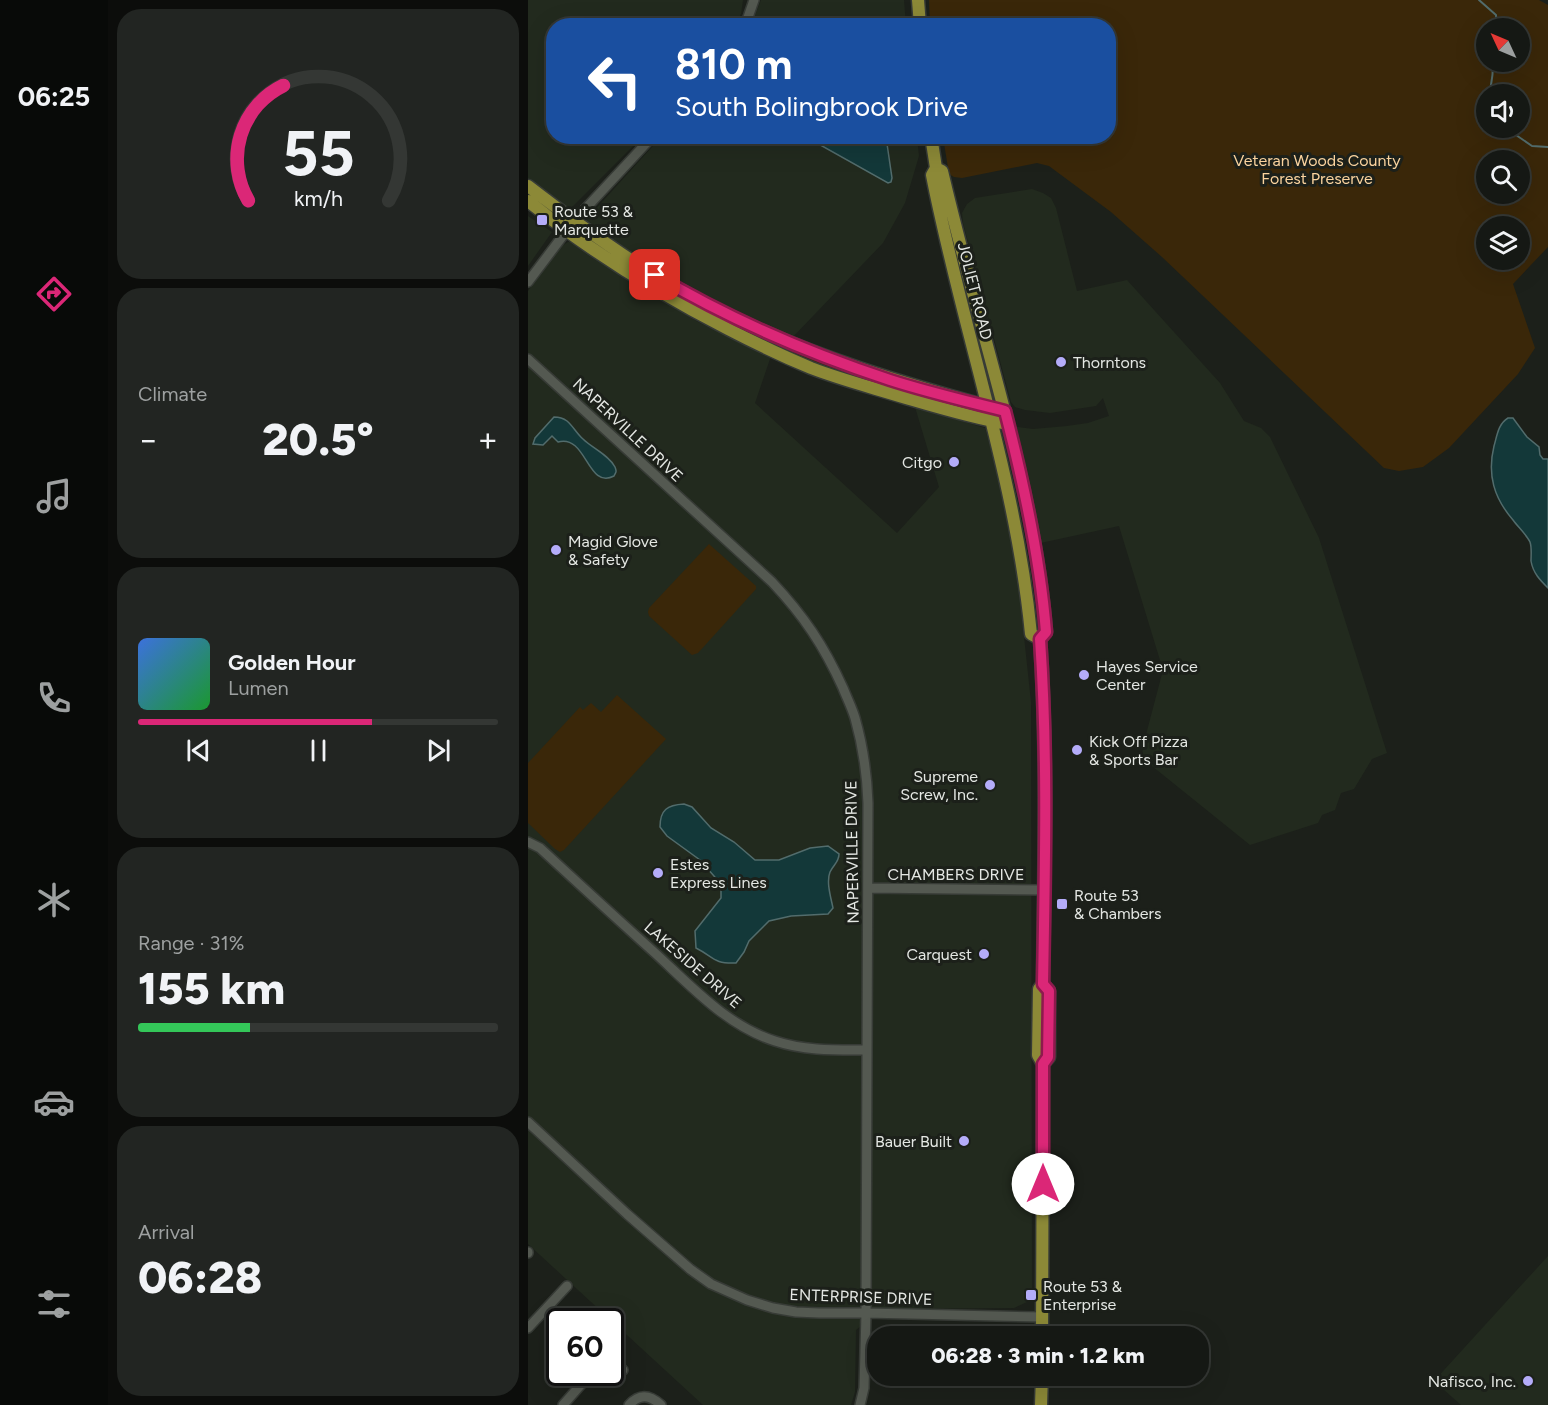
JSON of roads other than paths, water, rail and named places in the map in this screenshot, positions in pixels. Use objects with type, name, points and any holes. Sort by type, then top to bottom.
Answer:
[{"type":"main road","points":[[918,0],[919,18]]},
{"type":"main road","name":"JOLIET ROAD","points":[[932,144],[936,168],[932,175],[942,226],[1013,512],[1025,581],[1031,634],[1040,639],[1046,632],[1038,565],[1025,494],[942,171],[936,168]]},
{"type":"main road","points":[[528,186],[606,257],[669,297],[749,340],[812,368],[895,394],[991,421],[1006,418]]},
{"type":"main road","points":[[528,201],[722,313],[834,360],[889,379],[987,407],[1006,418]]},
{"type":"main road","points":[[1040,639],[1045,759],[1043,984],[1038,989],[1038,1055],[1043,1064],[1042,1326]]},
{"type":"main road","points":[[1041,1405],[1042,1386]]},
{"type":"street","points":[[748,18],[754,0]]},
{"type":"street","points":[[528,282],[570,226],[646,144]]},
{"type":"street","name":"NAPERVILLE DRIVE","points":[[528,359],[772,582],[794,605],[817,637],[855,716],[867,774],[868,803],[866,1313],[864,1388],[860,1405]]},
{"type":"street","name":"LAKESIDE DRIVE","points":[[528,842],[540,848],[712,1005],[745,1028],[775,1041],[806,1048],[866,1050]]},
{"type":"street","name":"CHAMBERS DRIVE","points":[[868,888],[1044,890]]},
{"type":"street","name":"ENTERPRISE DRIVE","points":[[528,1122],[671,1254],[711,1284],[747,1300],[796,1312],[1042,1317]]},
{"type":"street","points":[[528,1328],[567,1286]]},
{"type":"street","points":[[563,1405],[579,1386]]},
{"type":"street","points":[[629,1405],[633,1400],[646,1396],[653,1398],[661,1405]]},
{"type":"water","points":[[818,144],[887,144],[892,178],[888,183]]},
{"type":"water","points":[[554,417],[567,421],[583,439],[609,459],[616,469],[614,476],[605,478],[598,475],[575,446],[568,442],[558,442],[552,436],[543,445],[533,444],[535,438]]},
{"type":"water","points":[[1508,418],[1513,418],[1527,437],[1539,447],[1543,459],[1548,459],[1548,588],[1533,569],[1530,542],[1506,512],[1494,486],[1491,467],[1494,446],[1500,427]]},
{"type":"water","points":[[684,804],[692,807],[711,828],[734,842],[755,860],[779,860],[810,848],[828,846],[839,854],[828,880],[833,908],[828,914],[791,916],[769,921],[749,941],[736,963],[718,961],[696,948],[695,931],[721,898],[721,884],[700,860],[667,836],[660,827],[661,816],[669,807]]},
{"type":"waterway","points":[[1479,0],[1496,15],[1496,18]]},
{"type":"waterway","points":[[1491,84],[1493,72]]},
{"type":"waterway","points":[[1520,138],[1532,146],[1548,147]]},
{"type":"place","name":"Route 53 & Marquette","points":[[542,220]]},
{"type":"place","name":"Thorntons","points":[[1061,362]]},
{"type":"place","name":"Citgo","points":[[954,462]]},
{"type":"place","name":"Magid Glove & Safety","points":[[556,550]]},
{"type":"place","name":"Hayes Service Center","points":[[1084,675]]},
{"type":"place","name":"Kick Off Pizza & Sports Bar","points":[[1077,750]]},
{"type":"place","name":"Supreme Screw, Inc.","points":[[990,785]]},
{"type":"place","name":"Estes Express Lines","points":[[658,873]]},
{"type":"place","name":"Route 53 & Chambers","points":[[1062,904]]},
{"type":"place","name":"Carquest","points":[[984,954]]},
{"type":"place","name":"Bauer Built","points":[[964,1141]]},
{"type":"place","name":"Route 53 & Enterprise","points":[[1031,1295]]},
{"type":"place","name":"Nafisco, Inc.","points":[[1528,1381]]},
{"type":"park label","name":"Veteran Woods County Forest Preserve","points":[[1317,169]]}]
